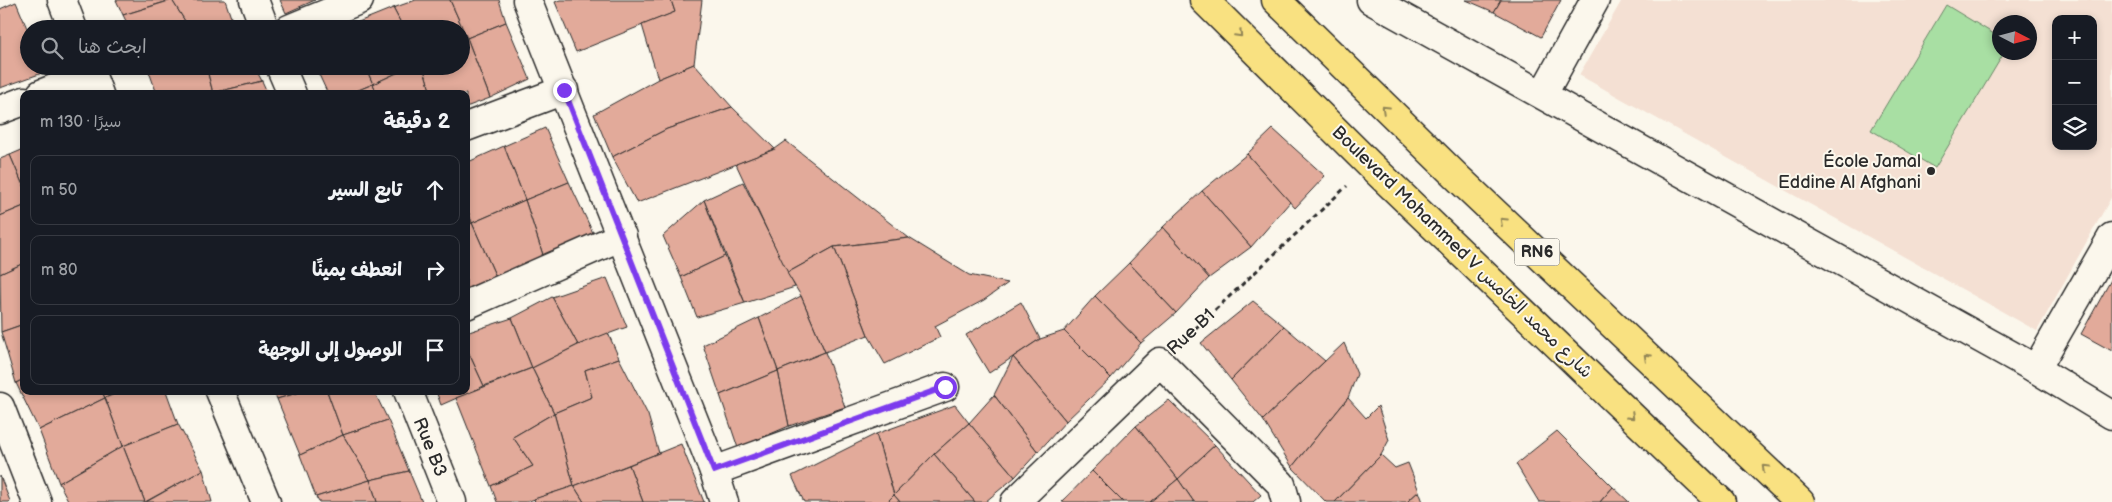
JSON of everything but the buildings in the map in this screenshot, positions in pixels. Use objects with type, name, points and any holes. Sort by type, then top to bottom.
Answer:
[{"type":"main road","name":"Boulevard Mohammed V شارع محمد الخامس","points":[[1204,0],[1370,165],[1721,502]]},
{"type":"main road","name":"RN6","points":[[1276,0],[1357,82],[1800,502]]},
{"type":"street","points":[[62,0],[70,20]]},
{"type":"street","points":[[254,0],[262,20]]},
{"type":"street","points":[[310,20],[358,0]]},
{"type":"street","points":[[528,0],[714,471],[724,502]]},
{"type":"street","points":[[1371,0],[2036,369],[2112,416]]},
{"type":"street","points":[[1543,94],[1595,0]]},
{"type":"street","points":[[284,75],[290,90]]},
{"type":"street","points":[[54,90],[92,78]]},
{"type":"street","points":[[470,125],[564,90]]},
{"type":"street","points":[[0,110],[20,102]]},
{"type":"street","points":[[470,303],[622,236]]},
{"type":"street","points":[[2036,369],[2112,237]]},
{"type":"street","points":[[1160,362],[1281,484],[1286,502]]},
{"type":"street","name":"Rue B1","points":[[1015,502],[1160,362]]},
{"type":"street","points":[[714,471],[945,387]]},
{"type":"street","points":[[222,395],[266,502]]},
{"type":"street","name":"Rue B3","points":[[410,395],[452,502]]},
{"type":"street","points":[[0,407],[37,502]]},
{"type":"path","name":"Rue B1","points":[[1160,362],[1370,165]]},
{"type":"shaded area","name":"École Jamal Eddine Al Afghani","points":[[1622,0],[2112,0],[2112,196],[2037,331],[1579,75]]},
{"type":"green space","points":[[1946,5],[1992,33],[1992,60],[2000,60],[1935,168],[1871,130]]},
{"type":"place","name":"École Jamal Eddine Al Afghani","points":[[1931,171]]},
{"type":"route","points":[[564,90],[714,471],[945,387]]}]
